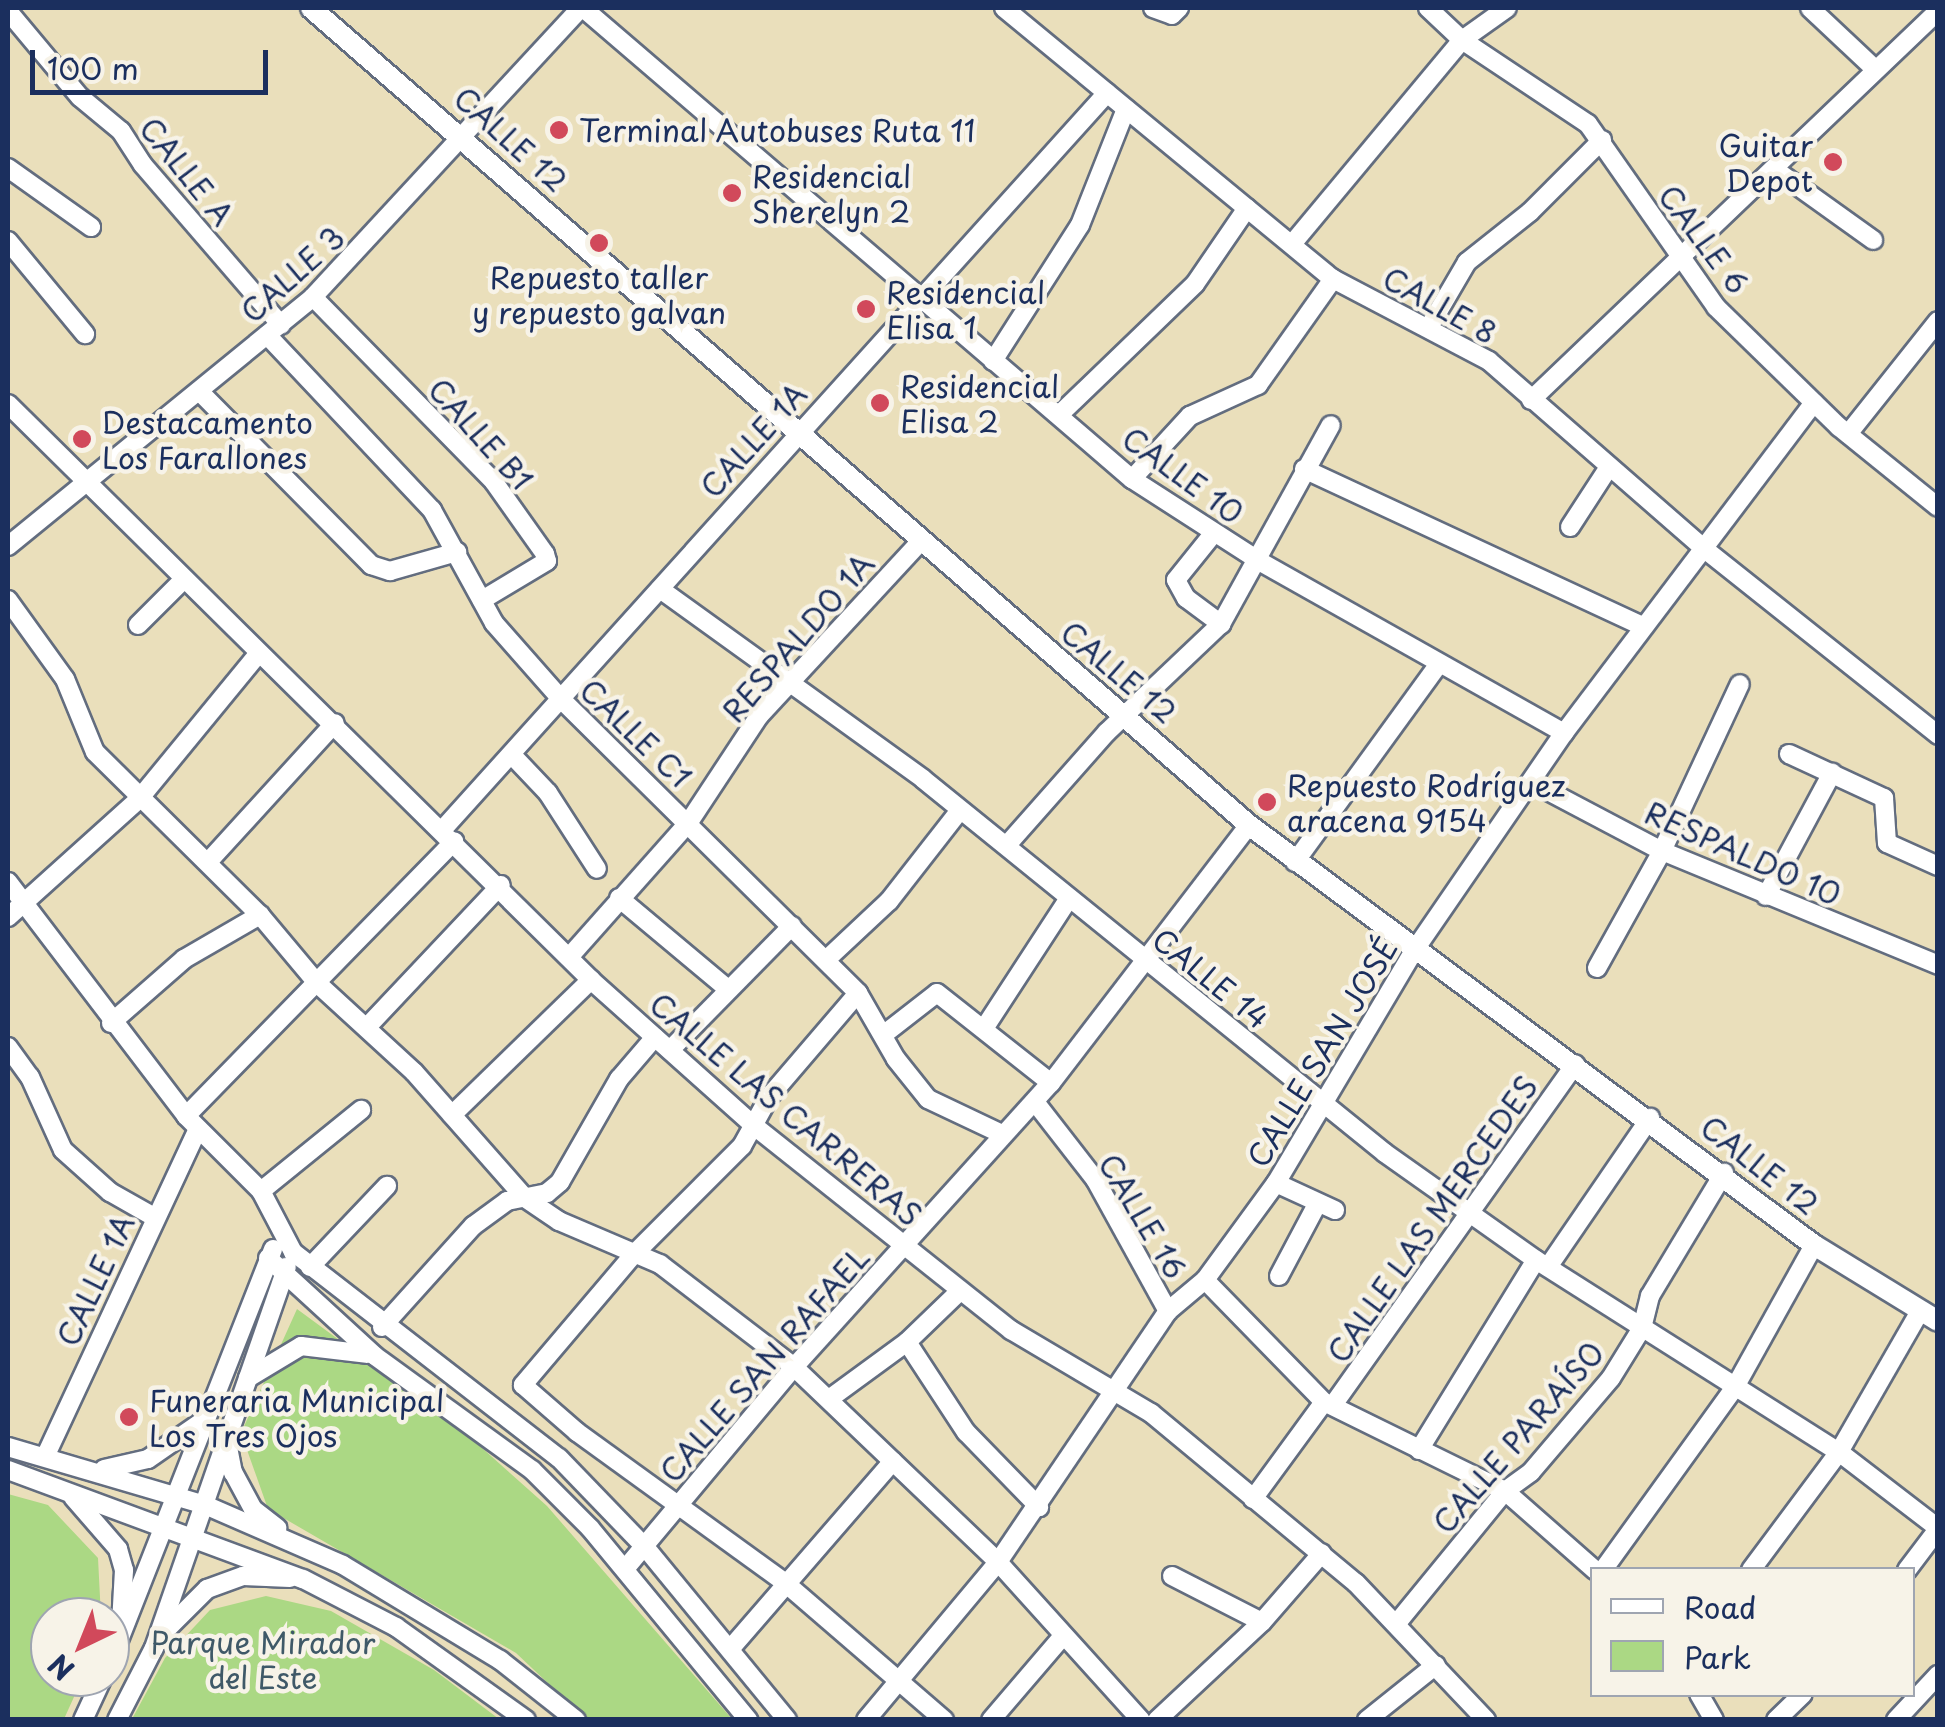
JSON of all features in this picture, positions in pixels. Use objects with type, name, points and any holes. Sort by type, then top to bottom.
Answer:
[{"type":"main road","name":"CALLE 12","points":[[311,8],[465,138],[919,542],[1126,715],[1249,825],[1414,951],[1724,1173],[1814,1245],[1929,1316]]},
{"type":"street","name":"CALLE 3","points":[[8,546],[91,485],[313,297],[582,8]]},
{"type":"street","name":"CALLE 10","points":[[582,8],[1060,414],[1132,480],[1259,561],[1564,733]]},
{"type":"street","name":"CALLE 8","points":[[1004,8],[1333,280],[1489,361],[1702,547],[1938,735]]},
{"type":"street","points":[[1153,8],[1172,15],[1179,8]]},
{"type":"street","name":"CALLE 6","points":[[1428,8],[1462,40],[1588,124],[1679,262],[1814,403],[1938,507]]},
{"type":"street","points":[[1292,244],[1462,40],[1506,8]]},
{"type":"street","points":[[1810,8],[1875,69]]},
{"type":"street","name":"CALLE A","points":[[8,10],[80,97],[122,131],[150,174],[274,330]]},
{"type":"street","points":[[1531,400],[1938,11]]},
{"type":"street","name":"CALLE 1A","points":[[45,1457],[154,1217],[192,1122],[318,984],[512,755],[797,431],[924,302],[1107,93]]},
{"type":"street","points":[[993,361],[1080,225],[1126,109]]},
{"type":"street","points":[[1430,328],[1467,262],[1530,212],[1602,140]]},
{"type":"street","points":[[8,168],[91,227]]},
{"type":"street","points":[[1774,169],[1873,240]]},
{"type":"street","points":[[1060,414],[1195,284],[1248,208]]},
{"type":"street","points":[[8,241],[85,334]]},
{"type":"street","points":[[1132,480],[1190,416],[1258,385],[1333,280]]},
{"type":"street","name":"CALLE B1","points":[[313,297],[494,482],[546,554],[547,561],[482,600]]},
{"type":"street","points":[[1848,434],[1938,321]]},
{"type":"street","name":"CALLE C1","points":[[274,330],[432,510],[482,600],[561,699],[858,993],[928,1099],[1002,1134]]},
{"type":"street","points":[[199,391],[370,565],[390,571],[457,552]]},
{"type":"street","name":"CALLE SAN JOSÉ","points":[[866,1720],[998,1562],[1168,1311],[1205,1280],[1276,1183],[1318,1104],[1414,951],[1564,733],[1814,403]]},
{"type":"street","name":"CALLE LAS CARRERAS","points":[[8,404],[258,654],[335,723],[501,885],[591,980],[752,1125],[905,1244],[959,1292],[1114,1394],[1152,1413],[1322,1553],[1397,1624],[1486,1720]]},
{"type":"street","points":[[1007,845],[1126,715],[1221,624],[1331,425]]},
{"type":"street","points":[[1570,527],[1609,467]]},
{"type":"street","points":[[1304,469],[1643,626]]},
{"type":"street","points":[[1213,534],[1176,580],[1186,598],[1221,624]]},
{"type":"street","name":"RESPALDO 1A","points":[[570,956],[689,822],[758,716],[919,542]]},
{"type":"street","points":[[138,625],[184,579]]},
{"type":"street","name":"CALLE 14","points":[[660,589],[1007,845],[1318,1104],[1542,1263],[1839,1452],[1938,1529]]},
{"type":"street","points":[[8,600],[65,678],[96,752],[139,799],[260,915],[318,984],[367,1027],[525,1198],[559,1221],[634,1254],[708,1297],[794,1366],[998,1562],[1141,1720]]},
{"type":"street","points":[[8,917],[139,799],[258,654]]},
{"type":"street","points":[[1296,862],[1439,664]]},
{"type":"street","points":[[1597,968],[1662,851],[1740,684]]},
{"type":"street","points":[[208,862],[335,723]]},
{"type":"street","points":[[1789,754],[1887,802],[1891,848],[1938,866]]},
{"type":"street","points":[[512,755],[548,793],[597,869]]},
{"type":"street","points":[[1766,896],[1832,773]]},
{"type":"street","name":"RESPALDO 10","points":[[1531,782],[1662,851],[1938,965]]},
{"type":"street","points":[[826,959],[889,901],[960,810]]},
{"type":"street","name":"CALLE SAN RAFAEL","points":[[625,1569],[794,1366],[1052,1083],[1249,825]]},
{"type":"street","points":[[8,882],[111,1023],[192,1122],[261,1191],[280,1236],[293,1252],[382,1327],[559,1458],[645,1547],[788,1720]]},
{"type":"street","points":[[367,1027],[501,885]]},
{"type":"street","points":[[619,898],[728,989]]},
{"type":"street","points":[[985,1027],[1069,898]]},
{"type":"street","points":[[111,1023],[184,960],[260,915]]},
{"type":"street","points":[[670,1050],[792,926]]},
{"type":"street","points":[[452,1115],[591,980]]},
{"type":"street","points":[[883,1035],[937,992],[1052,1083]]},
{"type":"street","points":[[858,993],[699,1194],[634,1254],[523,1385],[677,1507],[783,1581],[944,1720]]},
{"type":"street","points":[[382,1327],[473,1226],[507,1201],[525,1198],[560,1182],[619,1079],[655,1037]]},
{"type":"street","points":[[8,1047],[30,1077],[63,1150],[110,1192],[154,1217]]},
{"type":"street","name":"CALLE LAS MERCEDES","points":[[1253,1499],[1328,1404],[1575,1064]]},
{"type":"street","name":"CALLE 16","points":[[1034,1102],[1095,1179],[1168,1311]]},
{"type":"street","points":[[261,1191],[360,1110]]},
{"type":"street","points":[[1420,1450],[1542,1263],[1650,1118]]},
{"type":"street","name":"CALLE PARAÍSO","points":[[1397,1624],[1505,1490],[1556,1445],[1642,1328],[1650,1296],[1724,1173]]},
{"type":"street","points":[[1276,1183],[1316,1206],[1335,1210]]},
{"type":"street","points":[[310,1267],[387,1186]]},
{"type":"street","points":[[1278,1276],[1316,1206]]},
{"type":"street","points":[[130,1615],[204,1419],[280,1236]]},
{"type":"street","points":[[1605,1567],[1735,1387],[1814,1245]]},
{"type":"street","points":[[154,1648],[293,1252]]},
{"type":"street","points":[[268,1258],[375,1356],[532,1470],[625,1569],[748,1720]]},
{"type":"street","name":"CALLE 16","points":[[1205,1280],[1328,1404],[1505,1490],[1592,1567]]},
{"type":"street","points":[[829,1399],[908,1342],[959,1292]]},
{"type":"street","points":[[1752,1567],[1839,1452],[1929,1316]]},
{"type":"street","points":[[908,1342],[966,1432],[1038,1507]]},
{"type":"street","points":[[248,1378],[301,1346],[334,1346],[375,1356]]},
{"type":"street","points":[[96,1470],[148,1459],[204,1419]]},
{"type":"street","points":[[226,1440],[233,1472],[253,1509],[293,1542]]},
{"type":"street","points":[[8,1447],[96,1470],[204,1506],[293,1542],[425,1612],[576,1720]]},
{"type":"street","points":[[731,1648],[783,1581],[893,1460]]},
{"type":"street","points":[[8,1470],[303,1578],[396,1627],[526,1720]]},
{"type":"street","points":[[62,1487],[96,1515],[118,1549],[124,1570],[122,1597]]},
{"type":"street","points":[[1910,1567],[1938,1529]]},
{"type":"street","points":[[1157,1720],[1262,1622],[1322,1553]]},
{"type":"street","points":[[117,1720],[154,1648],[178,1612],[207,1589],[243,1576],[303,1578]]},
{"type":"street","points":[[1172,1576],[1262,1622]]},
{"type":"street","points":[[991,1720],[1063,1636]]},
{"type":"street","points":[[1367,1720],[1436,1665]]},
{"type":"street","points":[[1896,1720],[1938,1675]]},
{"type":"street","points":[[83,1720],[94,1697]]},
{"type":"street","points":[[1702,1697],[1714,1720]]},
{"type":"street","points":[[1776,1720],[1800,1697]]},
{"type":"green space","points":[[297,1309],[463,1431],[547,1506],[732,1719],[586,1719],[516,1653],[268,1509],[241,1433]]},
{"type":"green space","points":[[8,1494],[48,1505],[98,1558],[100,1597],[30,1597],[30,1697],[74,1697],[64,1719],[8,1719]]},
{"type":"green space","name":"Parque Mirador del Este","points":[[266,1596],[331,1611],[434,1670],[499,1719],[132,1719],[165,1658],[210,1610]]},
{"type":"place","name":"Terminal Autobuses Ruta 11","points":[[559,130]]},
{"type":"place","name":"Guitar Depot","points":[[1833,162]]},
{"type":"place","name":"Residencial Sherelyn 2","points":[[732,193]]},
{"type":"place","name":"Repuesto taller y repuesto galvan","points":[[599,243]]},
{"type":"place","name":"Residencial Elisa 1","points":[[866,309]]},
{"type":"place","name":"Residencial Elisa 2","points":[[880,403]]},
{"type":"place","name":"Destacamento Los Farallones","points":[[82,439]]},
{"type":"place","name":"Repuesto Rodríguez aracena 9154","points":[[1267,802]]},
{"type":"place","name":"Funeraria Municipal Los Tres Ojos","points":[[129,1417]]}]
